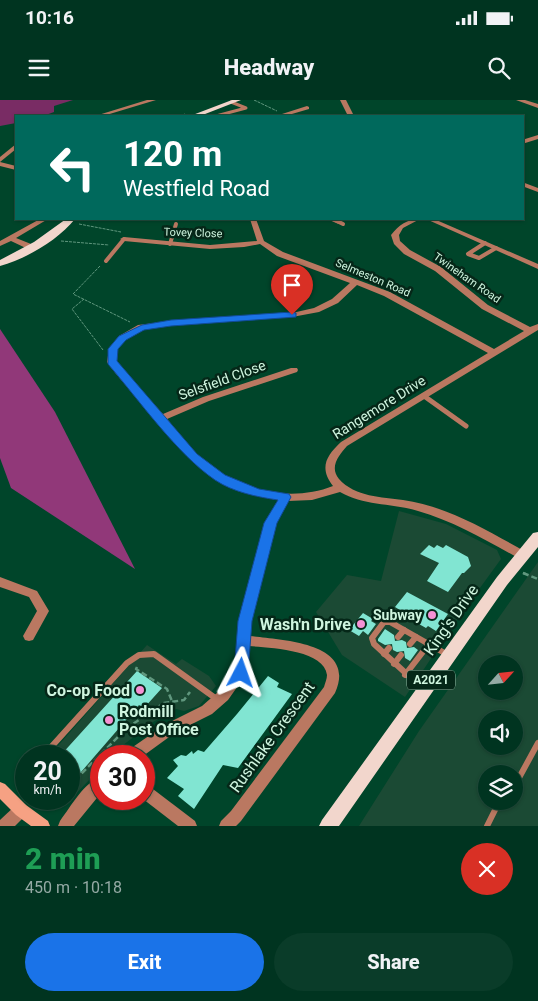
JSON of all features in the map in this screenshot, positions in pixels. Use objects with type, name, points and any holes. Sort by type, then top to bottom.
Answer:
[{"type":"main road","points":[[197,115],[234,101]]},
{"type":"main road","points":[[0,263],[33,248],[73,221]]},
{"type":"main road","name":"King's Drive","points":[[328,826],[517,561],[538,537]]},
{"type":"street","points":[[101,115],[153,100]]},
{"type":"street","points":[[343,100],[351,115]]},
{"type":"street","points":[[519,100],[538,106]]},
{"type":"street","points":[[285,114],[307,108]]},
{"type":"street","points":[[297,111],[307,115]]},
{"type":"street","points":[[524,141],[537,138]]},
{"type":"street","points":[[15,147],[0,162],[15,168]]},
{"type":"street","points":[[524,185],[538,190]]},
{"type":"street","points":[[0,244],[43,220]]},
{"type":"street","points":[[253,220],[261,242]]},
{"type":"street","name":"Twineham Road","points":[[415,220],[401,227],[395,234],[397,242],[407,252],[438,269],[486,307],[534,329]]},
{"type":"street","points":[[431,220],[538,267]]},
{"type":"street","points":[[11,238],[33,248]]},
{"type":"street","name":"Tovey Close","points":[[124,239],[170,244],[242,246],[261,242]]},
{"type":"street","name":"Selmeston Road","points":[[261,242],[280,254],[387,294],[495,353]]},
{"type":"street","points":[[356,282],[335,301],[316,310],[292,315],[171,323],[142,328],[122,338],[113,349],[112,362],[193,457],[221,478],[258,493],[285,497],[312,498],[341,488],[359,496],[415,506],[445,516],[477,530],[517,561]]},
{"type":"street","name":"Rangemore Drive","points":[[341,488],[331,474],[330,467],[332,456],[344,444],[534,329]]},
{"type":"street","name":"Selsfield Close","points":[[161,418],[206,399],[294,370]]},
{"type":"street","points":[[147,745],[165,732],[207,710],[241,673],[245,621],[270,523],[285,497]]},
{"type":"street","points":[[0,582],[33,594],[43,611],[29,636]]},
{"type":"street","name":"Rushlake Crescent","points":[[226,826],[236,816],[330,688],[334,675],[331,667],[318,653],[305,649],[244,640]]},
{"type":"street","points":[[0,789],[15,804]]},
{"type":"street","points":[[65,826],[90,794]]},
{"type":"street","points":[[155,799],[190,826]]},
{"type":"street","points":[[4,826],[21,810],[43,826]]},
{"type":"lane","points":[[234,101],[246,108]]},
{"type":"lane","points":[[220,115],[252,107]]},
{"type":"lane","points":[[333,220],[343,224]]},
{"type":"lane","points":[[170,244],[176,224]]},
{"type":"lane","points":[[106,261],[124,239]]},
{"type":"lane","points":[[485,244],[468,254],[479,258],[496,248]]},
{"type":"lane","points":[[424,396],[466,426]]},
{"type":"lane","points":[[424,690],[405,675],[374,644],[372,638],[384,622],[390,622],[449,655]]},
{"type":"lane","points":[[398,637],[404,630]]},
{"type":"lane","points":[[410,644],[416,637]]},
{"type":"lane","points":[[405,675],[429,644]]},
{"type":"lane","points":[[384,654],[389,648]]},
{"type":"lane","points":[[53,745],[127,664],[138,655],[145,653],[154,654],[218,700]]},
{"type":"lane","points":[[394,664],[401,655]]},
{"type":"lane","points":[[523,770],[538,743]]},
{"type":"lane","points":[[487,826],[495,810]]},
{"type":"path","points":[[254,100],[285,114]]},
{"type":"path","points":[[73,221],[128,234],[124,239]]},
{"type":"path","points":[[56,240],[118,246]]},
{"type":"path","points":[[106,261],[73,294],[142,328]]},
{"type":"path","points":[[84,299],[72,309],[112,362]]},
{"type":"path","points":[[517,561],[538,580]]},
{"type":"path","points":[[137,667],[136,669],[168,689],[172,701]]},
{"type":"path","points":[[111,745],[127,728],[164,703],[184,700],[190,692]]},
{"type":"path","points":[[164,703],[169,712]]},
{"type":"path","points":[[80,776],[90,767]]},
{"type":"shaded area","points":[[0,100],[73,100],[54,106],[54,112],[46,115],[15,115],[15,123],[0,126]]},
{"type":"shaded area","points":[[0,329],[55,412],[135,569],[11,488],[0,458]]},
{"type":"shaded area","points":[[399,511],[446,524],[497,550],[501,559],[405,697],[342,655],[316,612],[347,575],[381,581]]},
{"type":"shaded area","points":[[538,562],[538,826],[359,826],[419,731]]},
{"type":"shaded area","points":[[147,645],[176,664],[182,659],[209,676],[216,686],[199,706],[184,711],[176,709],[153,722],[123,745],[90,745],[90,779],[80,789],[80,745],[59,745]]},
{"type":"building","points":[[429,545],[434,548],[437,545],[443,548],[446,545],[468,557],[471,566],[462,573],[448,592],[427,581],[439,563],[420,554]]},
{"type":"building","points":[[407,592],[448,614],[436,631],[428,626],[426,628],[401,614],[403,612],[395,607]]},
{"type":"building","name":"Wash'n Drive","points":[[363,613],[373,619],[371,621],[376,624],[368,635],[363,631],[359,636],[349,630]]},
{"type":"building","points":[[385,629],[394,635],[395,641],[402,640],[406,642],[407,648],[414,647],[418,650],[410,661],[405,658],[404,651],[397,652],[393,650],[392,644],[385,645],[378,641]]},
{"type":"building","points":[[137,671],[162,688],[144,708],[139,705],[104,745],[90,745],[90,762],[80,773],[80,745],[70,745]]},
{"type":"building","points":[[268,676],[279,683],[277,687],[292,694],[238,768],[223,765],[194,809],[178,796],[184,789],[167,778],[178,766],[173,760],[181,755],[186,756],[192,751],[193,754],[198,750],[204,752]]},
{"type":"place","name":"Subway","points":[[432,615]]},
{"type":"place","name":"Wash'n Drive","points":[[361,624]]},
{"type":"place","name":"Co-op Food","points":[[140,690]]},
{"type":"place","name":"Rodmill Post Office","points":[[109,720]]},
{"type":"route","points":[[241,673],[245,621],[270,523],[285,497],[258,493],[221,478],[193,457],[112,362],[113,349],[122,338],[142,328],[171,323],[292,315]]}]
